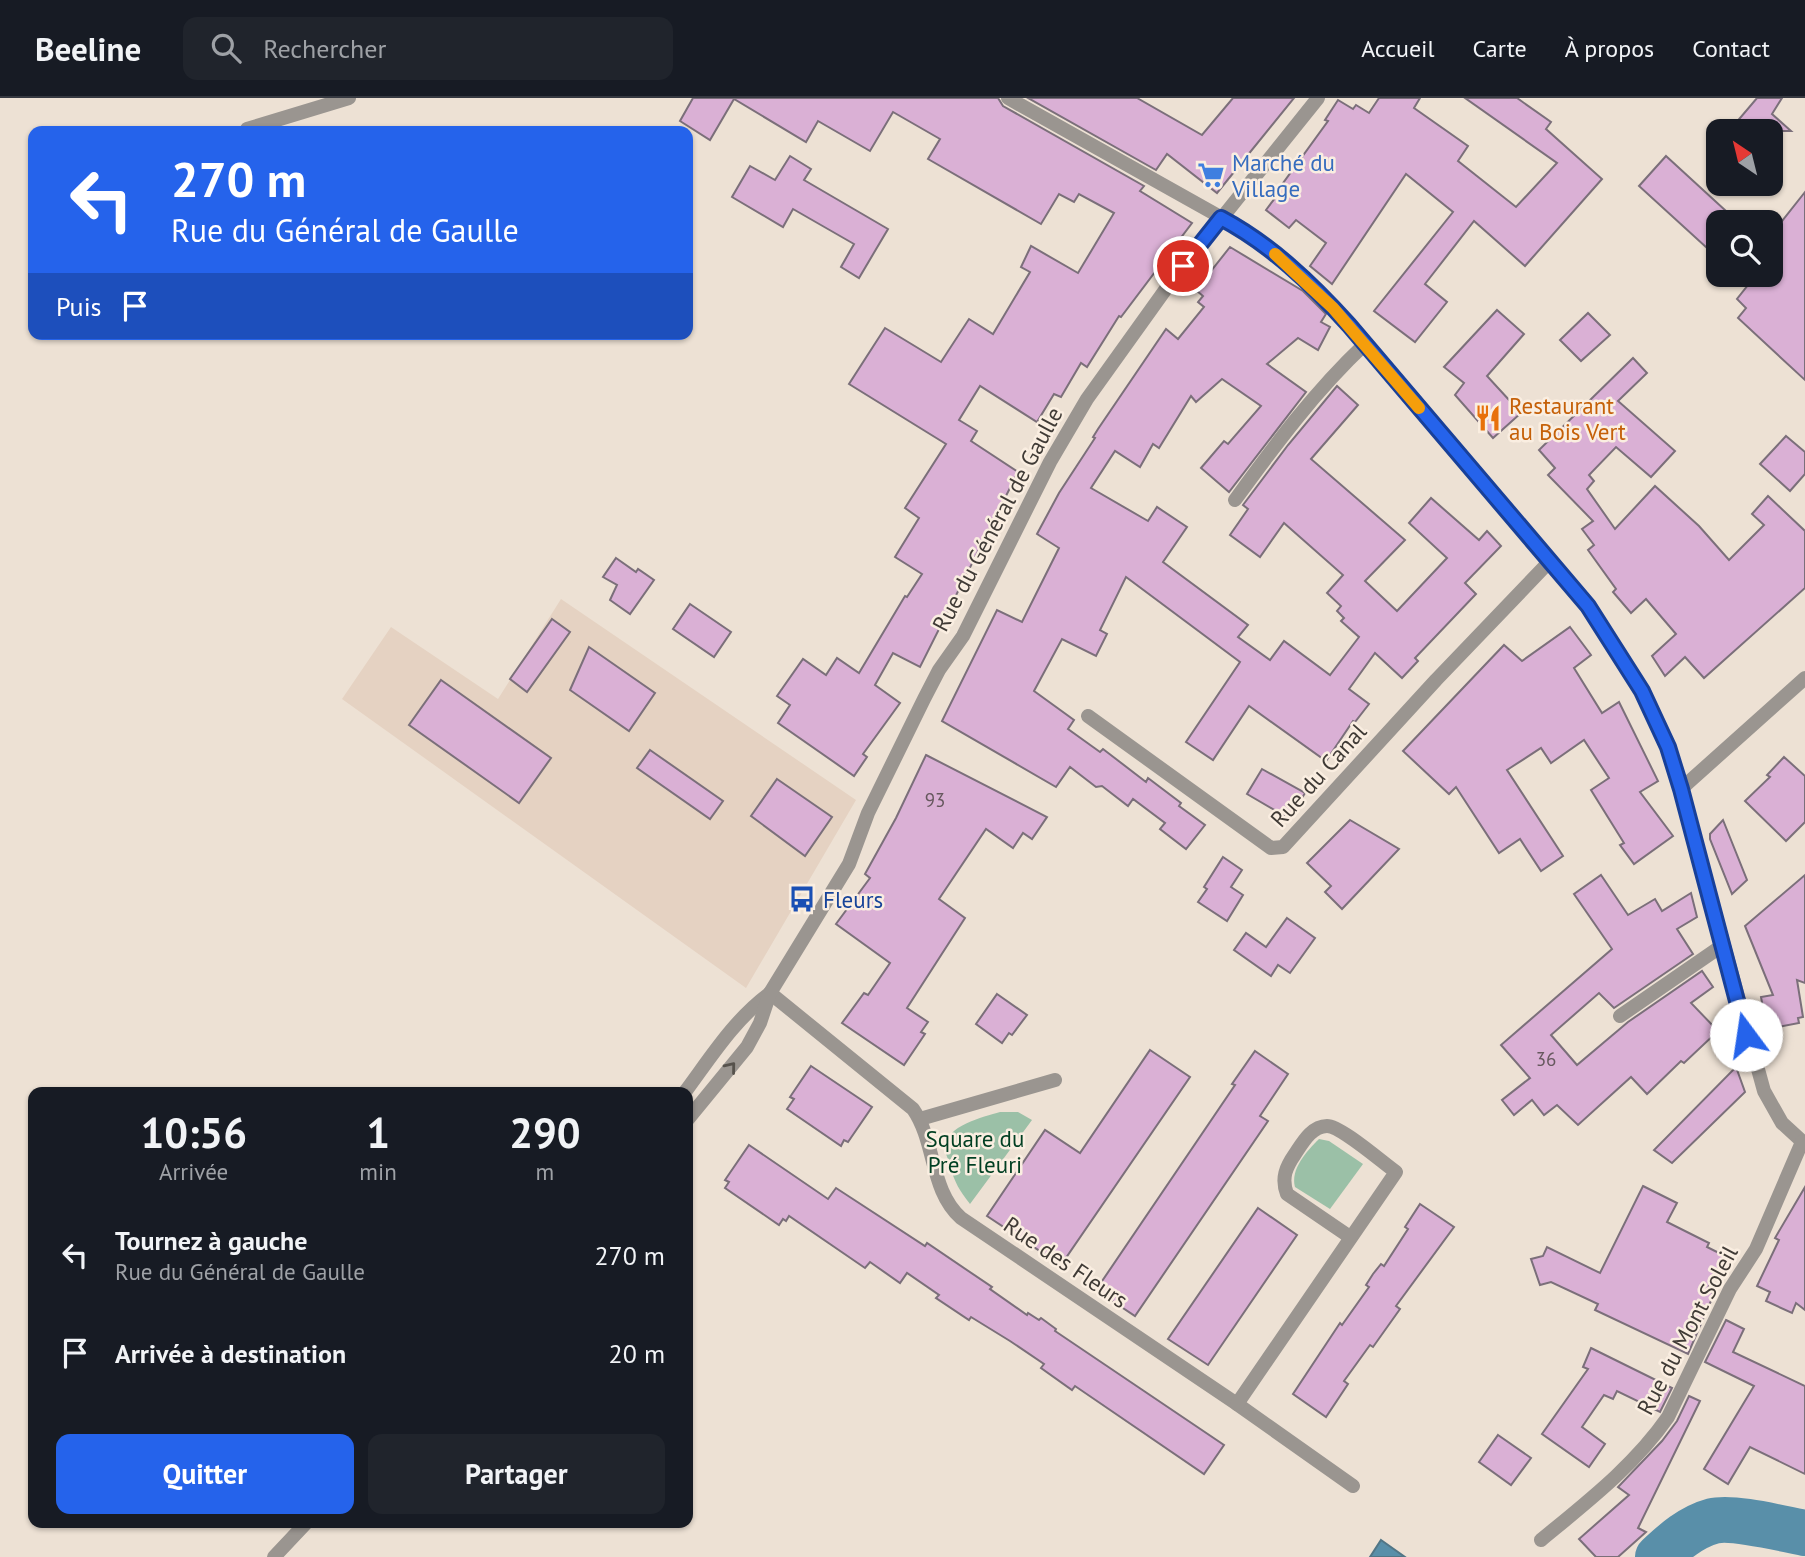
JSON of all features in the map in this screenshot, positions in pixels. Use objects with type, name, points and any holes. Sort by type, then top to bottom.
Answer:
[{"type":"street","points":[[257,126],[349,98]]},
{"type":"street","points":[[1008,98],[1247,233],[1297,273],[1365,344],[1594,615],[1642,691],[1664,738],[1681,789],[1764,1091],[1782,1123],[1804,1143]]},
{"type":"street","name":"Rue du Général de Gaulle","points":[[693,1113],[747,1047],[760,1023],[770,993],[849,864],[868,813],[918,711],[939,670],[963,636],[1066,434],[1112,363],[1221,218],[1318,98]]},
{"type":"street","points":[[1236,500],[1290,425],[1320,389],[1365,344]]},
{"type":"street","name":"Rue du Canal","points":[[1088,716],[1271,848],[1283,847],[1436,680],[1550,561]]},
{"type":"street","points":[[1681,789],[1805,678]]},
{"type":"street","points":[[1620,1016],[1723,945]]},
{"type":"street","name":"Rue du Général de Gaulle","points":[[689,1087],[734,1025],[751,1007],[770,993]]},
{"type":"street","name":"Rue des Fleurs","points":[[770,993],[906,1102],[920,1119],[942,1191],[954,1212],[1353,1486]]},
{"type":"street","points":[[920,1119],[1055,1080]]},
{"type":"street","points":[[1237,1404],[1396,1172],[1333,1127],[1325,1126],[1306,1137],[1284,1174],[1284,1186],[1287,1194],[1350,1237]]},
{"type":"street","name":"Rue du Mont Soleil","points":[[1541,1540],[1622,1471],[1668,1417],[1730,1289],[1756,1250],[1804,1143]]},
{"type":"street","points":[[274,1557],[301,1528]]},
{"type":"shaded area","points":[[561,599],[856,800],[746,988],[342,699],[391,627],[498,699]]},
{"type":"green space","name":"Square du Pré Fleuri","points":[[1000,1112],[1018,1112],[1032,1120],[970,1204],[954,1177],[945,1150],[946,1142],[950,1135],[965,1124]]},
{"type":"green space","points":[[1319,1139],[1329,1141],[1363,1164],[1330,1209],[1295,1187],[1297,1167]]},
{"type":"water","points":[[1381,1540],[1405,1557],[1370,1557]]},
{"type":"building","points":[[693,98],[998,98],[1003,106],[1144,186],[1140,191],[1192,223],[1121,317],[1119,316],[1087,367],[1081,363],[1061,397],[1054,394],[1037,422],[980,386],[959,420],[977,431],[971,441],[1018,472],[920,667],[893,653],[875,685],[900,703],[863,754],[867,757],[854,776],[778,723],[790,705],[777,696],[803,659],[826,675],[837,658],[859,673],[905,596],[907,597],[922,574],[895,557],[919,518],[905,508],[946,444],[849,384],[885,328],[941,362],[969,319],[993,334],[1030,272],[1021,267],[1031,246],[1078,273],[1114,213],[1079,194],[1074,202],[1059,194],[1041,224],[928,159],[940,139],[893,112],[870,151],[818,121],[806,142],[734,99],[710,140],[693,129],[693,126],[680,121]]},
{"type":"building","points":[[1028,98],[1137,98],[1202,135],[1233,98],[1294,98],[1217,193],[1167,154],[1156,170]]},
{"type":"building","points":[[1379,98],[1420,98],[1414,108],[1468,146],[1458,161],[1516,207],[1557,163],[1465,98],[1517,98],[1551,122],[1546,129],[1602,179],[1525,266],[1474,221],[1425,284],[1447,302],[1415,342],[1374,311],[1453,212],[1406,174],[1332,284],[1310,266],[1326,243],[1296,220],[1289,228],[1266,210],[1328,121],[1325,120],[1338,100],[1353,109],[1356,105],[1369,113]]},
{"type":"building","points":[[1757,98],[1782,98],[1772,114],[1778,119],[1739,119]]},
{"type":"building","points":[[790,156],[811,169],[804,180],[888,229],[859,278],[841,267],[854,244],[793,209],[783,227],[732,197],[750,166],[775,180]]},
{"type":"building","points":[[1666,156],[1706,193],[1706,196],[1710,196],[1725,210],[1706,210],[1706,247],[1639,186]]},
{"type":"building","points":[[1805,192],[1805,380],[1738,318],[1746,308],[1737,299],[1746,287],[1783,287],[1783,220]]},
{"type":"building","points":[[1230,247],[1303,291],[1326,314],[1321,322],[1330,327],[1318,350],[1298,338],[1267,364],[1306,392],[1229,492],[1201,468],[1224,441],[1228,444],[1261,406],[1222,379],[1196,402],[1191,396],[1159,448],[1153,444],[1140,467],[1115,451],[1091,488],[1148,521],[1157,507],[1187,527],[1163,562],[1248,625],[1238,637],[1270,660],[1284,641],[1330,675],[1359,637],[1341,621],[1344,618],[1337,611],[1341,606],[1327,593],[1343,575],[1284,523],[1260,557],[1230,535],[1248,509],[1243,505],[1337,386],[1358,405],[1311,459],[1405,540],[1365,581],[1397,611],[1447,558],[1409,523],[1431,498],[1479,540],[1487,531],[1501,546],[1465,583],[1476,594],[1415,658],[1418,661],[1402,678],[1375,653],[1349,689],[1369,704],[1355,722],[1353,721],[1326,761],[1249,706],[1213,760],[1186,742],[1240,662],[1126,577],[1100,630],[1107,634],[1096,656],[1062,639],[1034,691],[1074,720],[1068,729],[1100,752],[1103,749],[1146,782],[1148,778],[1205,825],[1186,849],[1160,829],[1165,823],[1133,799],[1128,806],[1070,767],[1056,787],[942,721],[997,610],[1022,622],[1059,548],[1037,534],[1059,493],[1095,438],[1093,437],[1166,329],[1178,339],[1204,307],[1198,302],[1203,296],[1196,290]]},
{"type":"building","points":[[1497,310],[1524,334],[1487,376],[1521,413],[1493,438],[1455,395],[1464,383],[1444,367]]},
{"type":"building","points":[[1588,313],[1610,335],[1581,361],[1560,340]]},
{"type":"building","points":[[1633,358],[1647,373],[1618,401],[1675,451],[1651,477],[1616,447],[1589,475],[1594,481],[1587,489],[1615,529],[1655,486],[1699,526],[1729,560],[1764,525],[1752,514],[1768,496],[1805,531],[1805,588],[1704,678],[1685,657],[1665,676],[1652,656],[1676,634],[1646,599],[1631,613],[1613,592],[1616,589],[1588,550],[1594,545],[1582,529],[1593,521],[1548,475],[1555,468],[1539,450]]},
{"type":"building","points":[[1786,436],[1805,452],[1805,474],[1790,491],[1760,464]]},
{"type":"building","points":[[616,558],[654,580],[630,614],[610,600],[617,585],[603,577]]},
{"type":"building","points":[[690,604],[731,632],[714,657],[673,629]]},
{"type":"building","points":[[552,619],[570,632],[527,692],[510,679]]},
{"type":"building","points":[[1570,627],[1591,655],[1574,668],[1602,713],[1619,702],[1658,781],[1640,792],[1673,836],[1634,864],[1620,845],[1624,843],[1591,790],[1609,778],[1584,740],[1551,763],[1541,748],[1507,770],[1563,856],[1541,871],[1520,839],[1499,853],[1456,787],[1449,794],[1403,751],[1504,645],[1522,661]]},
{"type":"building","points":[[589,647],[655,693],[629,731],[570,690]]},
{"type":"building","points":[[441,680],[551,758],[519,803],[409,725]]},
{"type":"building","points":[[650,750],[723,801],[710,819],[637,768]]},
{"type":"building","points":[[926,755],[1047,817],[1032,839],[1023,833],[1013,848],[986,829],[939,899],[965,918],[907,1008],[928,1022],[921,1032],[925,1034],[904,1065],[842,1023],[864,993],[868,995],[890,963],[836,924],[870,878],[865,874]]},
{"type":"building","points":[[1784,757],[1805,776],[1805,822],[1786,841],[1745,801],[1770,777],[1767,775]]},
{"type":"building","points":[[1262,769],[1305,793],[1290,819],[1247,794]]},
{"type":"building","points":[[777,779],[832,817],[805,856],[751,816]]},
{"type":"building","points":[[1350,820],[1399,849],[1342,909],[1325,892],[1331,886],[1307,863]]},
{"type":"building","points":[[1723,820],[1747,880],[1732,894],[1710,839],[1710,834]]},
{"type":"building","points":[[1223,857],[1242,870],[1231,887],[1243,895],[1227,921],[1198,902]]},
{"type":"building","points":[[1601,875],[1628,915],[1655,899],[1662,911],[1691,893],[1697,917],[1677,929],[1693,954],[1614,1008],[1599,993],[1551,1035],[1577,1065],[1628,1022],[1702,971],[1713,987],[1691,1003],[1718,1031],[1684,1063],[1681,1061],[1647,1094],[1631,1077],[1578,1125],[1557,1105],[1544,1115],[1532,1100],[1514,1115],[1502,1100],[1530,1078],[1501,1045],[1612,949],[1574,894]]},
{"type":"building","points":[[1805,875],[1805,983],[1797,980],[1803,1017],[1798,1018],[1799,1023],[1767,1029],[1761,997],[1773,995],[1745,926]]},
{"type":"building","points":[[1287,918],[1315,938],[1290,973],[1278,965],[1271,976],[1234,950],[1246,933],[1266,947]]},
{"type":"building","points":[[997,994],[1027,1015],[1012,1035],[1009,1033],[1002,1043],[976,1024]]},
{"type":"building","points":[[1150,1050],[1190,1077],[1061,1265],[987,1216],[1045,1130],[1080,1153]]},
{"type":"building","points":[[1255,1051],[1288,1074],[1260,1116],[1268,1121],[1135,1316],[1096,1290],[1235,1085],[1232,1084]]},
{"type":"building","points":[[811,1066],[872,1107],[848,1142],[844,1140],[841,1146],[787,1109],[794,1099],[790,1097]]},
{"type":"building","points":[[1736,1067],[1745,1092],[1672,1163],[1654,1150]]},
{"type":"building","points":[[749,1145],[828,1199],[836,1188],[925,1246],[927,1243],[992,1287],[990,1289],[1027,1315],[1028,1313],[1039,1320],[1041,1318],[1056,1329],[1055,1331],[1224,1445],[1204,1474],[1075,1386],[1072,1390],[1041,1368],[1044,1364],[1010,1341],[971,1317],[969,1320],[936,1298],[939,1295],[907,1273],[900,1283],[870,1262],[865,1268],[789,1216],[779,1225],[725,1188],[729,1182],[725,1180]]},
{"type":"building","points":[[1643,1186],[1677,1203],[1667,1222],[1709,1243],[1707,1247],[1725,1256],[1707,1290],[1714,1294],[1688,1354],[1595,1310],[1598,1304],[1551,1282],[1540,1285],[1531,1259],[1543,1256],[1547,1247],[1600,1273]]},
{"type":"building","points":[[1805,1187],[1805,1310],[1796,1303],[1792,1313],[1766,1301],[1770,1292],[1757,1286],[1779,1240],[1775,1238]]},
{"type":"building","points":[[1420,1204],[1454,1227],[1396,1306],[1400,1309],[1373,1347],[1370,1345],[1344,1381],[1348,1384],[1326,1417],[1293,1394],[1340,1323],[1342,1325],[1369,1287],[1366,1285],[1373,1274],[1381,1264],[1384,1266],[1408,1229],[1405,1227]]},
{"type":"building","points":[[1258,1208],[1297,1235],[1208,1365],[1168,1339]]},
{"type":"building","points":[[1726,1320],[1744,1329],[1733,1352],[1805,1386],[1805,1474],[1750,1447],[1728,1484],[1704,1469],[1754,1386],[1705,1362]]},
{"type":"building","points":[[1591,1348],[1672,1388],[1660,1412],[1617,1391],[1613,1399],[1604,1395],[1582,1427],[1605,1444],[1589,1467],[1542,1434],[1588,1369],[1583,1367]]},
{"type":"building","points":[[1689,1396],[1700,1401],[1638,1528],[1646,1532],[1618,1557],[1596,1557],[1579,1539],[1629,1495],[1618,1487],[1662,1441],[1677,1421]]},
{"type":"building","points":[[1498,1435],[1531,1458],[1511,1485],[1479,1462]]},
{"type":"waterway","points":[[1658,1557],[1690,1531],[1713,1521],[1745,1522],[1805,1533]]},
{"type":"slow traffic","points":[[1275,254],[1316,290],[1349,325],[1419,408]]},
{"type":"place","name":"Marché du Village","points":[[1211,175]]},
{"type":"place","name":"Restaurant au Bois Vert","points":[[1488,418]]},
{"type":"place","name":"Fleurs","points":[[802,899]]},
{"type":"route","points":[[1183,266],[1221,218],[1240,228],[1275,254],[1316,290],[1349,325],[1588,606],[1625,661],[1657,719],[1668,747],[1746,1035]]}]
